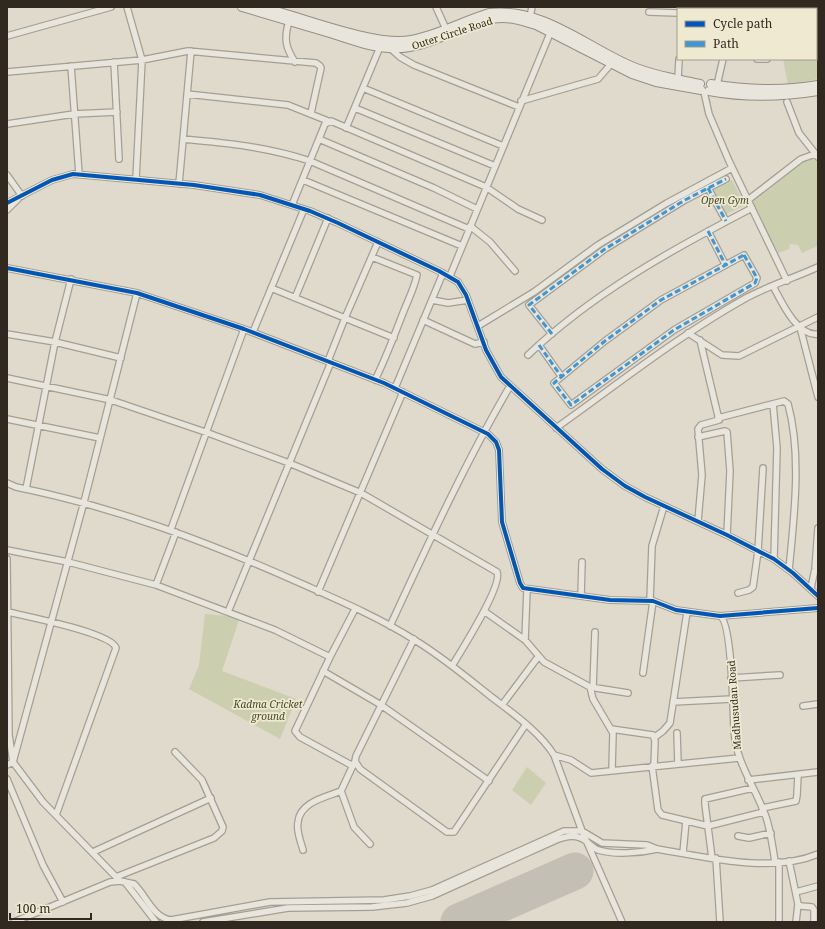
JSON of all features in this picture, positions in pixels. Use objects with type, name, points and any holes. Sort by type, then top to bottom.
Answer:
[{"type":"main road","name":"Outer Circle Road","points":[[242,7],[380,47],[390,48],[411,47],[446,37],[487,20],[503,18],[520,20],[552,29],[630,65],[707,88]]},
{"type":"main road","name":"Outer Circle Road","points":[[263,7],[278,9],[335,28],[385,40],[410,41],[446,29],[493,10],[510,12],[530,17],[611,64],[632,74],[656,82],[707,88]]},
{"type":"main road","points":[[707,88],[762,89],[818,85]]},
{"type":"main road","points":[[707,88],[730,95],[766,96],[818,91]]},
{"type":"street","points":[[7,36],[111,7]]},
{"type":"street","points":[[127,7],[142,60],[136,179]]},
{"type":"street","points":[[436,7],[446,29]]},
{"type":"street","points":[[530,17],[532,7]]},
{"type":"street","points":[[649,12],[677,13]]},
{"type":"street","points":[[289,21],[284,36],[287,50],[295,62]]},
{"type":"street","points":[[450,276],[552,29]]},
{"type":"street","points":[[385,40],[390,48],[414,65],[520,104],[598,79],[611,64]]},
{"type":"street","points":[[346,128],[380,47]]},
{"type":"street","points":[[179,184],[191,51]]},
{"type":"street","points":[[7,72],[142,60],[172,53],[191,51],[316,63],[320,66],[311,113]]},
{"type":"street","points":[[678,79],[679,60]]},
{"type":"street","points":[[723,60],[707,88],[709,114],[732,168],[787,280]]},
{"type":"street","points":[[114,62],[119,159]]},
{"type":"street","points":[[71,66],[79,174]]},
{"type":"street","points":[[363,88],[503,146]]},
{"type":"street","points":[[187,94],[264,102],[288,106],[311,113],[486,187],[518,209],[542,220]]},
{"type":"street","points":[[748,200],[801,159],[816,155],[799,132],[787,102]]},
{"type":"street","points":[[355,108],[495,166]]},
{"type":"street","points":[[7,124],[74,114],[117,112]]},
{"type":"street","points":[[292,205],[325,124],[328,121]]},
{"type":"street","points":[[183,139],[260,147],[283,152],[310,161],[470,227],[490,242],[515,271]]},
{"type":"street","points":[[319,139],[434,188],[477,209]]},
{"type":"street","points":[[478,326],[534,292],[598,245],[667,203],[732,168]]},
{"type":"street","points":[[7,202],[21,197],[52,180],[64,176],[79,174],[136,179],[260,195],[328,218],[450,276],[458,282],[468,300],[484,342],[501,377],[602,469],[625,486],[727,535],[774,560],[789,570],[811,588],[818,596]]},
{"type":"street","points":[[7,175],[21,197]]},
{"type":"street","points":[[552,334],[529,305],[605,249],[685,200],[726,179]]},
{"type":"street","points":[[303,180],[462,246]]},
{"type":"street","points":[[708,188],[726,221]]},
{"type":"street","points":[[7,210],[21,197]]},
{"type":"street","points":[[528,355],[539,344],[598,297],[708,231],[752,208]]},
{"type":"street","points":[[253,332],[304,209]]},
{"type":"street","points":[[295,298],[328,218]]},
{"type":"street","points":[[708,231],[725,264]]},
{"type":"street","points":[[228,612],[289,463],[345,318],[378,242]]},
{"type":"street","points":[[744,255],[756,278],[755,283],[674,330],[571,405],[554,383],[561,376],[662,300],[725,264],[744,255]]},
{"type":"street","points":[[372,257],[417,275],[413,292],[402,314],[387,356],[375,380]]},
{"type":"street","points":[[556,428],[688,333],[748,297],[818,267]]},
{"type":"street","points":[[7,268],[71,279],[137,293],[253,332],[395,388],[483,431],[492,437],[498,446],[503,527],[521,586],[527,590],[610,600],[652,601],[676,610],[720,616],[818,608]]},
{"type":"street","points":[[395,388],[443,273]]},
{"type":"street","points":[[26,489],[54,342],[71,279]]},
{"type":"street","points":[[773,286],[785,308],[800,327],[809,333],[818,334]]},
{"type":"street","points":[[271,288],[394,338]]},
{"type":"street","points":[[7,765],[13,762],[52,622],[111,400],[137,293]]},
{"type":"street","points":[[432,300],[448,303],[468,300]]},
{"type":"street","points":[[688,333],[722,355],[739,356],[818,317]]},
{"type":"street","points":[[423,320],[475,344],[484,342]]},
{"type":"street","points":[[800,327],[818,397]]},
{"type":"street","points":[[156,585],[244,329]]},
{"type":"street","points":[[7,334],[54,342],[121,358]]},
{"type":"street","points":[[700,340],[718,418]]},
{"type":"street","points":[[539,344],[561,376]]},
{"type":"street","points":[[7,378],[111,400],[208,433],[289,463],[361,493],[433,533],[497,572],[498,578],[484,611],[452,666]]},
{"type":"street","points":[[390,626],[433,533],[483,431],[510,386]]},
{"type":"street","points":[[318,592],[403,392]]},
{"type":"street","points":[[698,521],[702,475],[698,437],[699,426],[718,421],[718,418],[786,401],[788,404],[794,443],[793,529],[789,570]]},
{"type":"street","points":[[773,404],[777,448],[774,560]]},
{"type":"street","points":[[7,419],[100,438]]},
{"type":"street","points":[[698,437],[725,431],[727,432],[730,471],[727,535]]},
{"type":"street","points":[[738,593],[749,590],[753,587],[758,551],[763,468]]},
{"type":"street","points":[[7,483],[26,489],[84,502],[174,531],[249,560],[390,626],[414,639],[452,666],[526,724],[554,755],[582,831],[622,922]]},
{"type":"street","points":[[643,672],[652,601],[652,546],[664,506]]},
{"type":"street","points":[[811,588],[816,569],[818,528]]},
{"type":"street","points":[[7,550],[68,562],[156,585],[275,630],[330,657]]},
{"type":"street","points":[[7,559],[8,683],[10,742],[13,762],[43,802],[120,880],[156,922]]},
{"type":"street","points":[[582,562],[582,596]]},
{"type":"street","points":[[525,640],[527,590]]},
{"type":"street","points":[[7,608],[95,634],[112,642],[116,648],[56,815]]},
{"type":"street","points":[[355,609],[323,671],[295,731],[300,737],[354,764],[451,833],[457,829],[526,724]]},
{"type":"street","points":[[484,611],[525,640],[538,657],[591,688],[628,693]]},
{"type":"street","points":[[654,737],[663,731],[670,723],[687,612]]},
{"type":"street","name":"Madhusudan Road","points":[[720,616],[724,617],[726,623],[732,678],[734,739],[739,758],[763,810],[771,834],[777,862],[779,922]]},
{"type":"street","points":[[595,632],[591,688],[593,699],[611,729],[614,740],[612,770]]},
{"type":"street","points":[[370,844],[354,827],[341,791],[414,639]]},
{"type":"street","points":[[502,705],[538,657]]},
{"type":"street","points":[[323,671],[381,705],[489,781]]},
{"type":"street","points":[[732,678],[780,675]]},
{"type":"street","points":[[673,702],[732,700]]},
{"type":"street","points":[[803,706],[818,704]]},
{"type":"street","points":[[611,729],[649,733],[654,737]]},
{"type":"street","points":[[677,733],[678,764]]},
{"type":"street","points":[[654,737],[653,766],[658,810],[662,815],[708,826],[796,801],[798,795],[798,775]]},
{"type":"street","points":[[14,922],[110,882],[120,880],[220,834],[223,827],[211,798],[198,775],[175,752]]},
{"type":"street","points":[[554,755],[571,760],[588,772],[739,758]]},
{"type":"street","points":[[748,780],[818,772]]},
{"type":"street","points":[[7,779],[43,865],[63,902]]},
{"type":"street","points":[[720,922],[714,858],[705,799],[753,788]]},
{"type":"street","points":[[303,850],[298,827],[299,817],[318,798],[341,791]]},
{"type":"street","points":[[93,852],[211,798]]},
{"type":"street","points":[[683,853],[686,821]]},
{"type":"street","points":[[120,880],[134,884],[156,913],[166,919],[171,920],[270,902],[398,898],[432,890],[559,832],[568,830],[582,831],[602,843],[647,845],[657,849],[714,858],[754,862],[799,860],[818,854]]},
{"type":"street","points":[[738,836],[749,838],[771,834]]},
{"type":"street","points":[[203,922],[288,908],[372,907],[407,904],[432,896],[565,837],[576,836],[586,840],[593,847],[603,850],[642,853],[657,849]]},
{"type":"street","points":[[789,861],[798,904],[796,922]]},
{"type":"street","points":[[796,892],[818,886]]},
{"type":"street","points":[[798,904],[801,906],[812,907],[814,910],[814,922]]},
{"type":"green space","points":[[818,7],[818,79],[788,85],[783,60],[817,60],[817,8],[778,8]]},
{"type":"green space","points":[[808,155],[814,157],[818,161],[818,246],[802,253],[798,245],[790,244],[789,249],[778,253],[750,200]]},
{"type":"green space","name":"Open Gym","points":[[732,180],[745,205],[720,217],[706,194]]},
{"type":"green space","name":"Kadma Cricket ground","points":[[205,614],[240,617],[222,671],[296,699],[280,739],[189,689],[199,665]]},
{"type":"green space","points":[[527,767],[546,783],[531,805],[512,790]]},
{"type":"runway","points":[[459,922],[575,871]]},
{"type":"marked path","points":[[552,334],[529,305],[605,249],[685,200],[726,179]]},
{"type":"marked path","points":[[708,188],[726,221]]},
{"type":"marked path","points":[[708,231],[725,264]]},
{"type":"marked path","points":[[744,255],[757,278],[755,283],[674,330],[571,405],[554,383],[605,341],[661,300],[744,255]]},
{"type":"marked path","points":[[539,345],[561,376]]},
{"type":"cycle path","points":[[7,203],[52,180],[73,174],[194,185],[260,195],[310,211],[439,271],[458,282],[466,295],[486,350],[501,377],[602,469],[625,486],[645,497],[727,535],[774,559],[793,573],[818,596]]},
{"type":"cycle path","points":[[7,268],[137,293],[244,329],[384,383],[488,434],[496,442],[499,450],[502,522],[520,583],[523,588],[610,600],[653,601],[676,610],[720,616],[818,608]]}]
